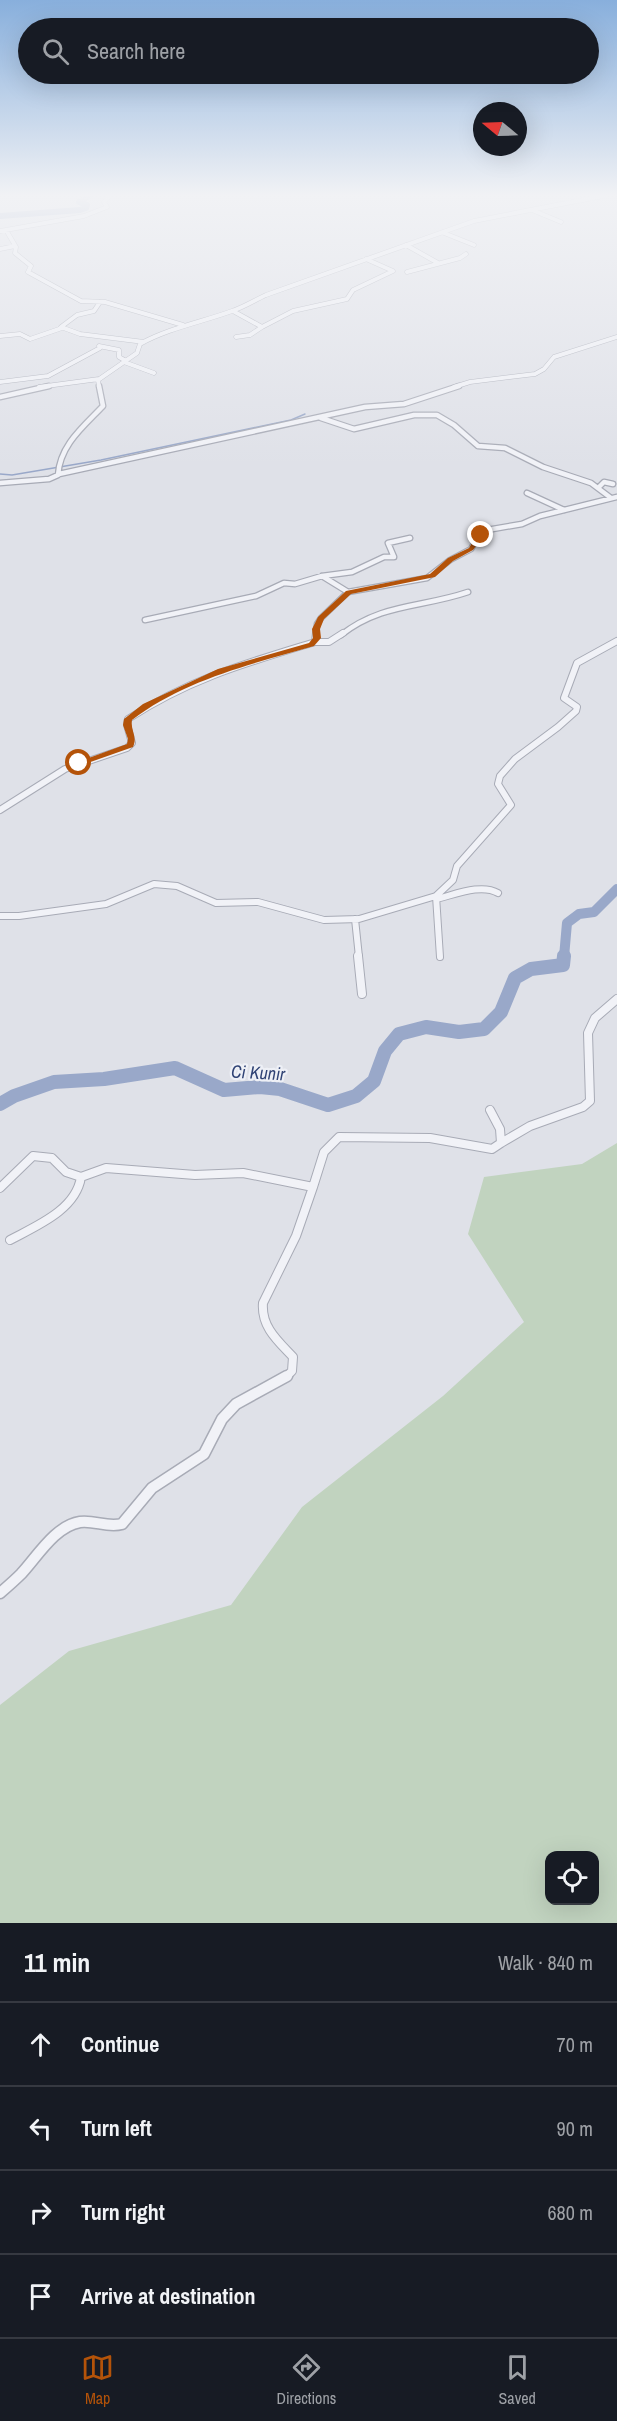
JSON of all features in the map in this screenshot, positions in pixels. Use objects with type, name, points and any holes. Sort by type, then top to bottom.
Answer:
[{"type":"street","points":[[53,286],[81,301],[100,302],[185,325]]},
{"type":"street","points":[[0,397],[40,387],[99,379],[137,352],[140,344],[144,342],[185,325],[233,311],[254,299],[290,286]]},
{"type":"street","points":[[236,338],[250,335],[293,311],[348,298],[353,290],[362,286]]},
{"type":"street","points":[[63,328],[61,327],[77,315],[94,311],[100,302]]},
{"type":"street","points":[[233,311],[262,327]]},
{"type":"street","points":[[0,336],[20,334],[30,339],[63,328],[104,337],[144,342]]},
{"type":"street","points":[[100,348],[104,337]]},
{"type":"street","points":[[59,469],[368,407],[407,403],[470,382],[534,374],[544,369],[557,355],[617,337]]},
{"type":"street","points":[[0,382],[48,376],[100,348],[119,350],[119,357],[125,361],[154,373]]},
{"type":"street","points":[[0,483],[49,479],[59,469],[70,440],[103,406],[99,379]]},
{"type":"street","points":[[319,417],[354,429],[414,415],[437,415],[454,425],[478,446],[505,448],[547,469],[599,487],[614,497]]},
{"type":"street","points":[[599,487],[604,482],[613,484]]},
{"type":"street","points":[[527,493],[544,502],[557,504],[564,510]]},
{"type":"street","points":[[315,642],[316,629],[321,618],[348,592],[427,578],[438,572],[450,560],[471,549],[478,537],[487,530],[522,524],[614,497]]},
{"type":"street","points":[[145,620],[256,596],[284,583],[295,584],[322,576],[352,572],[384,557],[394,557],[388,543],[410,538]]},
{"type":"street","points":[[322,576],[348,592]]},
{"type":"street","points":[[0,810],[65,770],[130,746],[132,739],[127,725],[128,719],[162,697],[221,671],[315,642],[326,644],[332,642],[360,621],[380,616],[387,609],[453,597],[468,591]]},
{"type":"street","points":[[440,958],[436,897],[453,880],[457,866],[511,805],[498,784],[501,772],[557,730],[576,712],[577,707],[564,698],[577,663],[617,641]]},
{"type":"street","points":[[0,916],[19,916],[103,904],[154,884],[177,886],[216,903],[258,902],[324,920],[354,919],[436,897],[483,889],[492,888],[498,893]]},
{"type":"street","points":[[354,919],[362,994]]},
{"type":"street","points":[[0,1593],[19,1577],[43,1549],[72,1525],[80,1522],[115,1527],[122,1524],[152,1488],[204,1454],[222,1419],[236,1404],[285,1378],[292,1371],[293,1357],[275,1340],[261,1311],[296,1236],[330,1141],[339,1137],[421,1138],[492,1149],[530,1126],[583,1107],[590,1101],[591,1094],[588,1032],[595,1018],[617,999]]},
{"type":"street","points":[[490,1110],[500,1129],[501,1143]]},
{"type":"street","points":[[0,1188],[33,1156],[52,1158],[66,1172],[81,1177],[106,1168],[195,1174],[243,1173],[313,1186]]},
{"type":"street","points":[[10,1240],[49,1219],[78,1189],[81,1177]]},
{"type":"green space","points":[[617,1143],[617,1923],[0,1923],[0,1705],[69,1651],[231,1605],[302,1507],[443,1396],[524,1322],[468,1234],[484,1177],[582,1164]]},
{"type":"waterway","points":[[0,474],[12,475],[101,460],[291,420],[305,414]]},
{"type":"waterway","name":"Ci Kunir","points":[[564,957],[567,923],[579,914],[594,912],[617,889]]},
{"type":"waterway","name":"Ci Kunir","points":[[0,1104],[14,1096],[54,1082],[104,1079],[175,1068],[224,1090],[260,1087],[280,1089],[328,1105],[356,1096],[374,1081],[385,1051],[399,1034],[426,1027],[459,1032],[484,1029],[501,1012],[515,978],[531,969],[563,965],[564,956]]},
{"type":"route","points":[[79,763],[130,746],[132,739],[127,725],[128,719],[146,705],[221,671],[315,642],[316,629],[321,618],[348,592],[432,576],[450,560],[471,549],[481,535]]}]
